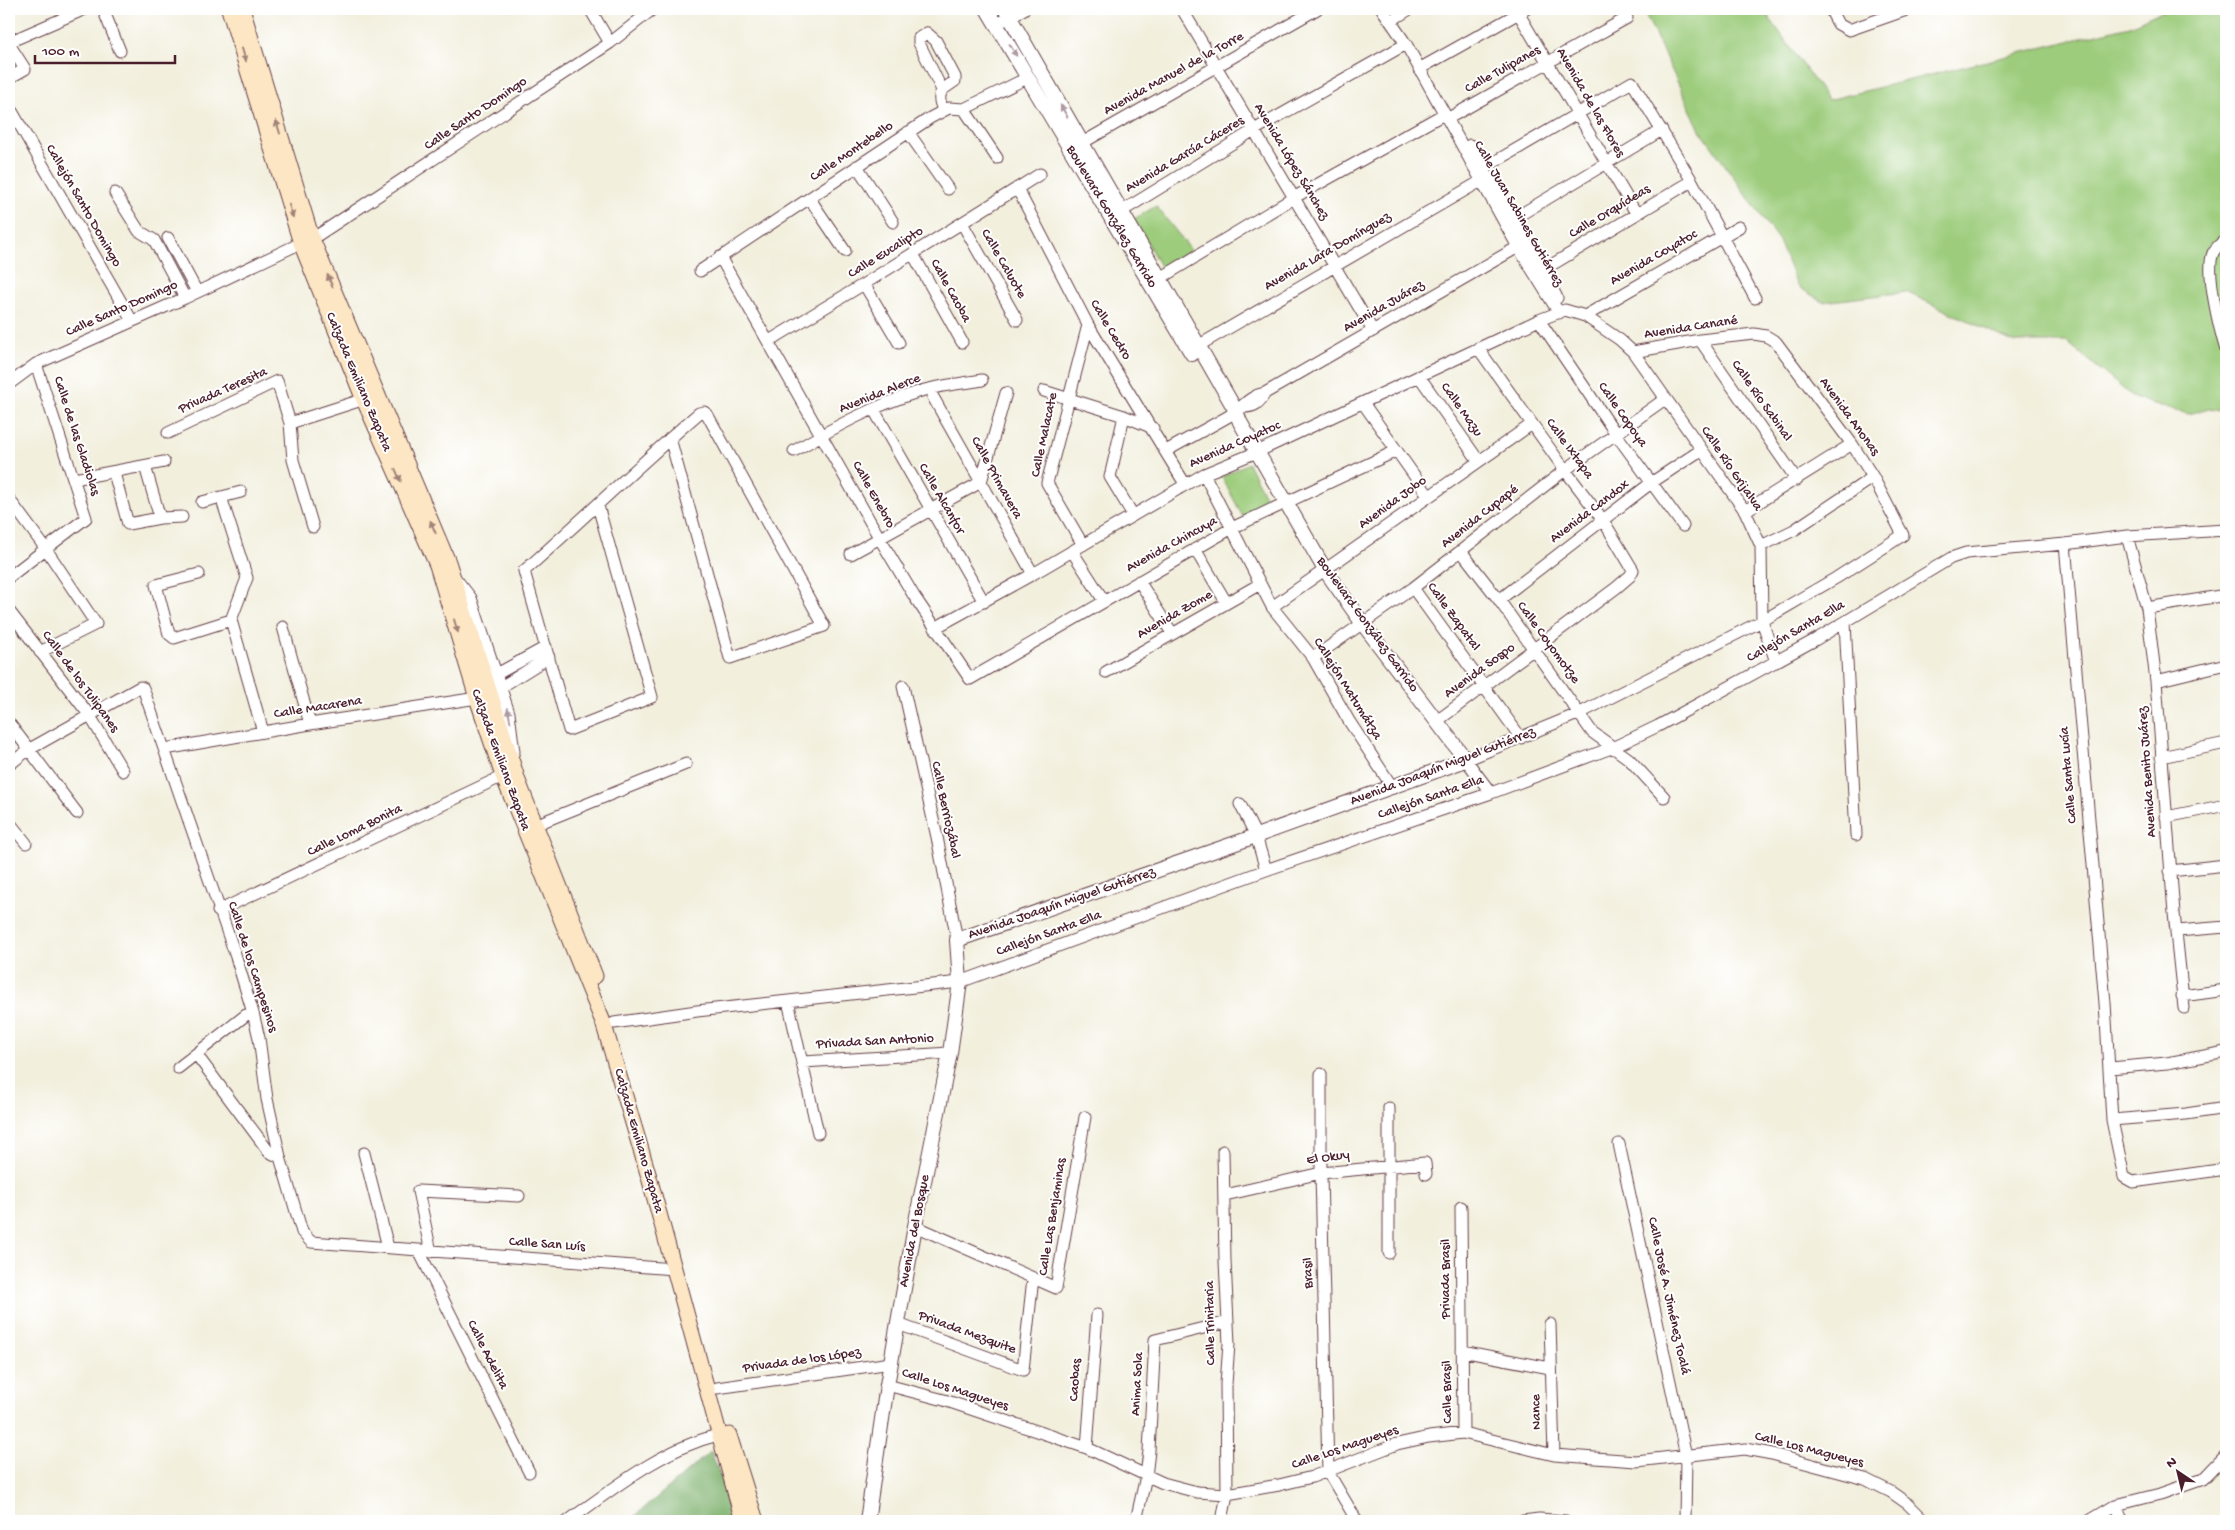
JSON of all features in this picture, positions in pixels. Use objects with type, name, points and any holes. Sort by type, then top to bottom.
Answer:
[{"type":"main road","name":"Calzada Emiliano Zapata","points":[[230,9],[279,149]]},
{"type":"main road","name":"Calzada Emiliano Zapata","points":[[242,9],[279,149],[307,241],[437,565],[477,698],[510,778],[603,1022],[621,1063],[684,1290],[718,1435],[743,1521]]},
{"type":"main road","name":"Calzada Emiliano Zapata","points":[[371,397],[452,575],[510,778],[535,825],[614,1023],[621,1063],[674,1269],[684,1290],[716,1388],[728,1434],[756,1521]]},
{"type":"street","points":[[9,78],[25,69],[9,43],[86,9]]},
{"type":"street","points":[[103,9],[120,51]]},
{"type":"street","points":[[590,9],[610,43]]},
{"type":"street","name":"Calle Santo Domingo","points":[[9,384],[36,364],[307,241],[610,43],[653,9]]},
{"type":"street","name":"Boulevard González Garrido","points":[[987,9],[1029,77],[1077,146]]},
{"type":"street","points":[[997,24],[1008,13],[1024,9]]},
{"type":"street","name":"Avenida López Sánchez","points":[[1182,9],[1373,331]]},
{"type":"street","name":"Avenida Manuel de la Torre","points":[[1077,146],[1317,9]]},
{"type":"street","name":"Calle Juan Sabines Gutiérrez","points":[[1382,9],[1406,44],[1518,247],[1562,312]]},
{"type":"street","points":[[1390,21],[1410,9]]},
{"type":"street","points":[[1830,9],[1838,24],[1849,30],[1909,9]]},
{"type":"street","points":[[1419,69],[1520,10]]},
{"type":"street","name":"Avenida de las Flores","points":[[1520,10],[1636,213]]},
{"type":"street","name":"Boulevard González Garrido","points":[[1008,13],[1077,146],[1194,348],[1237,414],[1325,570],[1363,624],[1491,793]]},
{"type":"street","name":"Calle Tulipanes","points":[[1156,281],[1295,197],[1447,119],[1626,18]]},
{"type":"street","points":[[942,90],[920,48],[919,38],[927,33],[932,36],[955,77],[955,81],[942,90],[939,95],[943,110]]},
{"type":"street","name":"Avenida García Cáceres","points":[[1116,214],[1254,130],[1406,44]]},
{"type":"street","name":"Calle Montebello","points":[[700,271],[943,110],[958,107],[964,109],[1029,77]]},
{"type":"street","points":[[1484,168],[1632,82],[1692,181],[1755,298]]},
{"type":"street","name":"Callejón Santo Domingo","points":[[9,106],[132,321]]},
{"type":"street","points":[[964,109],[997,158]]},
{"type":"street","name":"Calle Juan Sabines Gutiérrez","points":[[1447,119],[1462,130],[1543,270],[1562,312]]},
{"type":"street","points":[[1513,219],[1662,130]]},
{"type":"street","points":[[908,132],[948,189]]},
{"type":"street","points":[[857,166],[893,222]]},
{"type":"street","name":"Calle Eucalipto","points":[[769,341],[962,224],[1040,174]]},
{"type":"street","name":"Avenida Lara Domínguez","points":[[1194,348],[1481,181]]},
{"type":"street","name":"Calle Orquídeas","points":[[1543,270],[1692,181]]},
{"type":"street","name":"Calle Cedro","points":[[1017,188],[1088,324],[1153,428],[1185,484]]},
{"type":"street","points":[[115,193],[138,231],[154,240],[185,298]]},
{"type":"street","points":[[810,199],[845,251]]},
{"type":"street","name":"Calle Caluote","points":[[962,224],[1017,320]]},
{"type":"street","name":"Avenida Coyatoc","points":[[1585,316],[1739,226]]},
{"type":"street","points":[[168,238],[197,292]]},
{"type":"street","points":[[2226,239],[2213,254],[2211,279],[2226,350]]},
{"type":"street","name":"Avenida Juárez","points":[[1237,414],[1253,407],[1265,394],[1518,247]]},
{"type":"street","name":"Calle Caoba","points":[[912,254],[962,342]]},
{"type":"street","name":"Calle Enebro","points":[[720,257],[880,540],[935,628],[970,679]]},
{"type":"street","points":[[864,284],[899,343]]},
{"type":"street","points":[[1562,312],[1585,316]]},
{"type":"street","name":"Avenida Coyatoc","points":[[935,628],[1033,574],[1204,474],[1257,452],[1539,320],[1562,312]]},
{"type":"street","name":"Calle Río Grijalva","points":[[1585,316],[1620,340],[1633,352],[1745,511],[1761,546],[1762,621],[1776,662]]},
{"type":"street","name":"Calle Copoya","points":[[1539,320],[1616,434],[1683,526]]},
{"type":"street","name":"Calle Malacate","points":[[1083,545],[1047,483],[1088,324]]},
{"type":"street","name":"Avenida Canané","points":[[1633,352],[1700,340],[1754,334]]},
{"type":"street","name":"Avenida Anonas","points":[[1754,334],[1766,336],[1776,342],[1852,444],[1873,477],[1903,535]]},
{"type":"street","name":"Calle Río Sabinal","points":[[1700,340],[1797,480]]},
{"type":"street","name":"Calle Ixtapa","points":[[1478,348],[1603,520],[1633,570]]},
{"type":"street","name":"Calle de las Gladiolas","points":[[36,364],[86,518],[46,549]]},
{"type":"street","name":"Calle Mazu","points":[[1419,376],[1478,460]]},
{"type":"street","name":"Avenida Alerce","points":[[794,451],[874,410],[919,391],[982,380]]},
{"type":"street","name":"Privada Teresita","points":[[168,433],[277,381],[290,423]]},
{"type":"street","points":[[1044,391],[1124,416],[1153,428]]},
{"type":"street","points":[[851,554],[880,540],[981,482],[1006,393]]},
{"type":"street","points":[[313,527],[293,460],[290,423],[371,397]]},
{"type":"street","name":"Calle Primavera","points":[[933,398],[1033,574]]},
{"type":"street","name":"Avenida Cupapé","points":[[1313,658],[1413,588],[1565,470],[1665,399]]},
{"type":"street","points":[[1363,403],[1428,496]]},
{"type":"street","name":"Calle Alcanfor","points":[[874,410],[984,602]]},
{"type":"street","points":[[598,506],[652,697],[569,730],[524,571],[598,506],[670,438],[699,413],[704,412],[707,414],[824,626],[730,658],[670,438]]},
{"type":"street","points":[[1166,451],[1237,414]]},
{"type":"street","points":[[1124,416],[1110,477],[1134,515]]},
{"type":"street","name":"Avenida Jobo","points":[[1272,607],[1478,460],[1532,424]]},
{"type":"street","points":[[1745,511],[1852,444]]},
{"type":"street","name":"Avenida Candox","points":[[1500,600],[1651,484],[1701,450]]},
{"type":"street","name":"Avenida Chincuya","points":[[970,679],[1232,528],[1396,451]]},
{"type":"street","points":[[74,479],[114,473],[164,462]]},
{"type":"street","points":[[145,466],[160,518]]},
{"type":"street","points":[[114,473],[128,524],[160,518],[182,517]]},
{"type":"street","name":"Callejón Matumátza","points":[[1204,474],[1272,607],[1313,658],[1349,721],[1393,788]]},
{"type":"street","points":[[1761,546],[1794,530],[1873,477]]},
{"type":"street","points":[[202,502],[241,492]]},
{"type":"street","points":[[221,497],[247,578],[231,620],[263,732]]},
{"type":"street","points":[[9,499],[46,549],[96,624],[40,652]]},
{"type":"street","name":"Callejón Santa Ella","points":[[614,1023],[697,1011],[960,982],[1266,870],[1491,793],[1614,747],[1776,662],[1951,558],[1966,553],[2127,536],[2226,530]]},
{"type":"street","name":"Avenida Joaquín Miguel Gutiérrez","points":[[956,940],[1393,788],[1580,713],[1762,621],[1836,578],[1903,535]]},
{"type":"street","name":"Avenida Benito Juárez","points":[[2127,536],[2147,608],[2156,681],[2170,871],[2183,1002],[2226,990]]},
{"type":"street","name":"Calle Santa Lucía","points":[[2065,544],[2105,1003],[2112,1120],[2120,1166],[2128,1181],[2166,1178],[2226,1169]]},
{"type":"street","points":[[9,577],[46,549]]},
{"type":"street","points":[[1195,549],[1226,602]]},
{"type":"street","points":[[1072,551],[1104,601]]},
{"type":"street","name":"Calle Coyomotze","points":[[1461,551],[1500,600],[1592,732],[1629,759],[1664,797]]},
{"type":"street","name":"Avenida Sospo","points":[[1437,721],[1616,588],[1630,576],[1633,570]]},
{"type":"street","points":[[198,574],[156,586],[169,634],[174,638],[231,620]]},
{"type":"street","points":[[452,575],[471,598],[509,713],[510,778]]},
{"type":"street","points":[[1139,581],[1172,633]]},
{"type":"street","name":"Avenida Zome","points":[[1106,672],[1260,584]]},
{"type":"street","name":"Calle Zapatal","points":[[1413,588],[1521,738]]},
{"type":"street","points":[[2147,608],[2226,595]]},
{"type":"street","name":"Calle de los Tulipanes","points":[[9,612],[90,716],[123,772]]},
{"type":"street","points":[[1845,622],[1856,835]]},
{"type":"street","points":[[283,627],[310,724]]},
{"type":"street","points":[[497,674],[547,652]]},
{"type":"street","points":[[501,686],[547,652]]},
{"type":"street","points":[[2156,681],[2226,664]]},
{"type":"street","name":"Calle Berriozábal","points":[[903,686],[937,837],[956,940]]},
{"type":"street","name":"Calle de los Campesinos","points":[[90,716],[141,687],[165,749],[218,911],[236,957],[253,1013],[260,1038],[267,1099],[280,1158],[302,1232],[311,1242],[419,1251]]},
{"type":"street","name":"Calle Macarena","points":[[165,749],[477,698]]},
{"type":"street","points":[[9,766],[28,750],[90,716]]},
{"type":"street","points":[[9,723],[77,813]]},
{"type":"street","points":[[2161,757],[2226,743]]},
{"type":"street","points":[[535,825],[686,764]]},
{"type":"street","name":"Calle Loma Bonita","points":[[218,911],[510,778]]},
{"type":"street","points":[[1240,804],[1256,836],[1266,870]]},
{"type":"street","points":[[2166,817],[2226,805]]},
{"type":"street","points":[[9,822],[26,843]]},
{"type":"street","points":[[2170,871],[2226,865]]},
{"type":"street","points":[[2177,931],[2226,927]]},
{"type":"street","name":"Avenida del Bosque","points":[[867,1521],[887,1384],[915,1226],[950,1053],[960,982],[956,940]]},
{"type":"street","points":[[788,1001],[818,1132]]},
{"type":"street","points":[[178,1068],[246,1015],[253,1013]]},
{"type":"street","points":[[2110,1068],[2167,1063],[2226,1052]]},
{"type":"street","name":"Privada San Antonio","points":[[803,1062],[950,1053]]},
{"type":"street","points":[[196,1054],[269,1152],[280,1158]]},
{"type":"street","name":"Brasil","points":[[1321,1074],[1321,1173],[1328,1472]]},
{"type":"street","points":[[1389,1108],[1389,1253]]},
{"type":"street","points":[[2112,1120],[2186,1114],[2226,1108]]},
{"type":"street","name":"Calle Las Benjaminas","points":[[915,1226],[1056,1288],[1085,1117]]},
{"type":"street","name":"Calle José A. Jiménez Toalá","points":[[1619,1144],[1686,1456],[1685,1521]]},
{"type":"street","name":"Calle Trinitaria","points":[[1222,1521],[1227,1494],[1226,1384],[1228,1322],[1224,1261],[1224,1151]]},
{"type":"street","points":[[364,1153],[388,1247]]},
{"type":"street","name":"El Okuy","points":[[1225,1195],[1321,1173],[1425,1163],[1426,1174]]},
{"type":"street","points":[[431,1252],[418,1191],[519,1196]]},
{"type":"street","name":"Privada Brasil","points":[[1461,1207],[1462,1351]]},
{"type":"street","name":"Calle San Luís","points":[[419,1251],[674,1269]]},
{"type":"street","name":"Calle Adelita","points":[[419,1251],[529,1472]]},
{"type":"street","name":"Privada Mezquite","points":[[898,1324],[1023,1370],[1033,1278]]},
{"type":"street","name":"Caobas","points":[[1087,1448],[1097,1315]]},
{"type":"street","name":"Anima Sola","points":[[1146,1476],[1152,1408],[1154,1340],[1228,1322]]},
{"type":"street","name":"Nance","points":[[1550,1324],[1554,1455]]},
{"type":"street","points":[[1462,1351],[1550,1368]]},
{"type":"street","name":"Calle Brasil","points":[[1462,1351],[1463,1433]]},
{"type":"street","name":"Privada de los López","points":[[716,1388],[891,1363]]},
{"type":"street","name":"Calle Los Magueyes","points":[[887,1384],[944,1400],[1087,1448],[1146,1476],[1179,1488],[1227,1494],[1279,1485],[1328,1472],[1397,1444],[1429,1437],[1463,1433],[1554,1455],[1636,1462],[1744,1449],[1772,1454],[1865,1479],[1891,1492],[1908,1504],[1925,1521]]},
{"type":"street","points":[[568,1521],[650,1465],[680,1448],[718,1435]]},
{"type":"street","points":[[2089,1521],[2116,1505],[2160,1494],[2203,1479],[2226,1454]]},
{"type":"street","points":[[1328,1472],[1357,1521]]},
{"type":"street","points":[[1136,1521],[1146,1476]]},
{"type":"street","points":[[1908,1504],[1916,1521]]},
{"type":"street","points":[[2116,1505],[2123,1521]]},
{"type":"street","points":[[1523,1521],[1539,1519],[1566,1521]]},
{"type":"green space","points":[[1643,9],[1763,9],[1828,100],[2130,26],[2166,9],[2226,9],[2226,461],[2220,410],[2209,408],[2188,414],[2134,398],[2067,342],[2013,342],[1906,292],[1823,302],[1797,286],[1779,241],[1700,130]]},
{"type":"green space","points":[[1156,206],[1191,250],[1161,268],[1134,219]]},
{"type":"green space","points":[[1248,463],[1269,504],[1243,517],[1222,477]]},
{"type":"green space","points":[[711,1451],[737,1521],[629,1521]]}]
